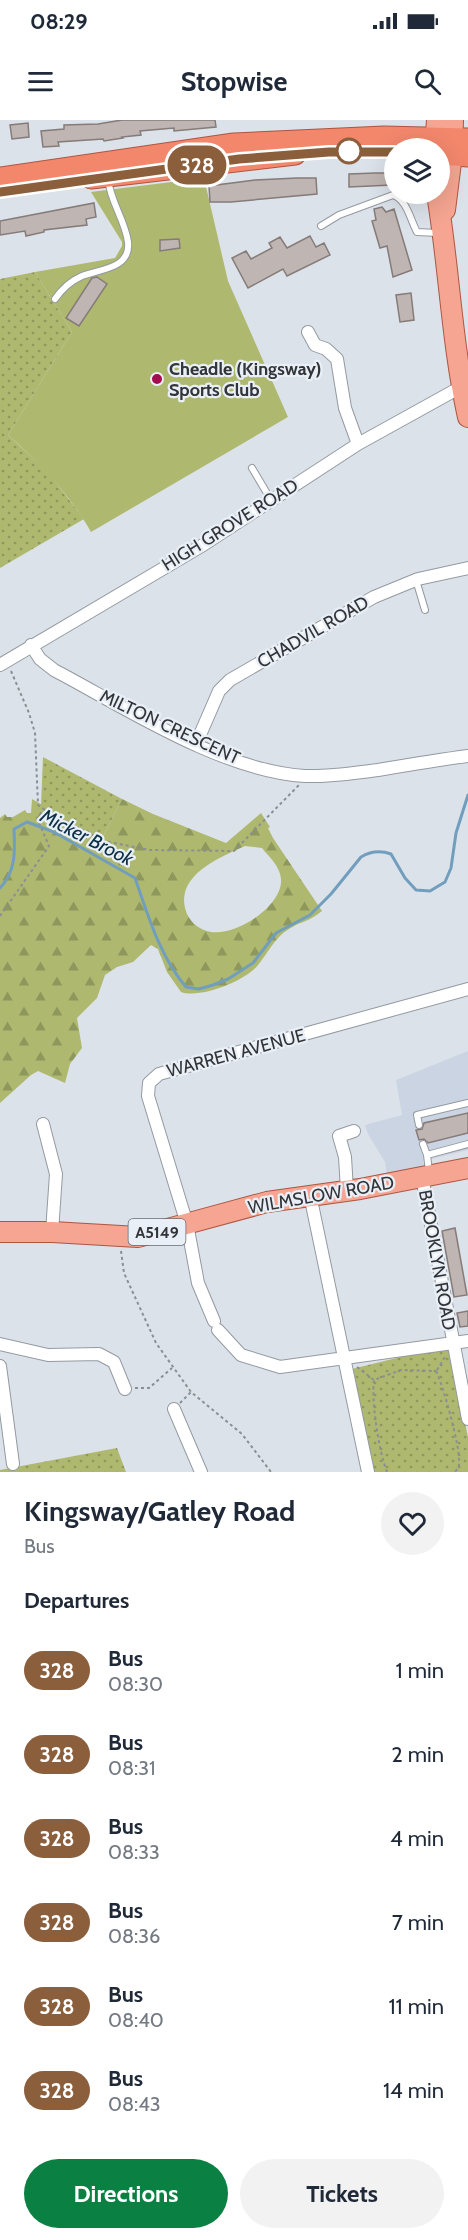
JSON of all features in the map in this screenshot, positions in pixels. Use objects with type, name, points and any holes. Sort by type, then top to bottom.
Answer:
[{"type":"highway","points":[[0,178],[234,144],[330,139],[384,140]]},
{"type":"highway","points":[[0,192],[239,159],[318,152],[384,152]]},
{"type":"main road","points":[[439,204],[463,344],[461,387],[468,417]]},
{"type":"main road","points":[[443,230],[445,204]]},
{"type":"main road","name":"WILMSLOW ROAD","points":[[0,1232],[52,1232],[138,1238],[267,1202],[468,1168]]},
{"type":"street","points":[[308,332],[315,345],[327,349],[337,359],[345,408],[358,444]]},
{"type":"street","name":"HIGH GROVE ROAD","points":[[3,663],[203,545],[358,444],[461,387]]},
{"type":"street","name":"CHADVIL ROAD","points":[[196,744],[219,691],[230,680],[374,597],[415,580],[463,569]]},
{"type":"street","name":"MILTON CRESCENT","points":[[31,645],[40,659],[54,670],[196,744],[249,764],[288,774],[334,776],[468,756]]},
{"type":"street","name":"WARREN AVENUE","points":[[468,989],[159,1074],[149,1083],[148,1096],[188,1224],[198,1283],[216,1325],[241,1355],[280,1367],[468,1341]]},
{"type":"street","points":[[43,1124],[56,1174],[52,1232]]},
{"type":"street","points":[[347,1190],[345,1157],[339,1136],[354,1131]]},
{"type":"street","name":"BROOKLYN ROAD","points":[[426,1176],[453,1344],[468,1419]]},
{"type":"street","points":[[310,1195],[368,1472]]},
{"type":"street","points":[[0,1344],[48,1355],[99,1354],[114,1362],[126,1389]]},
{"type":"street","points":[[0,1366],[4,1413],[14,1468]]},
{"type":"street","points":[[174,1409],[201,1472]]},
{"type":"lane","points":[[55,299],[61,290],[74,280],[116,266],[127,255],[128,241],[109,189],[107,176]]},
{"type":"lane","points":[[321,226],[339,215],[393,195],[400,198],[405,205],[417,232],[443,230]]},
{"type":"lane","points":[[252,468],[271,501]]},
{"type":"lane","points":[[415,580],[425,610]]},
{"type":"lane","points":[[419,1125],[417,1115],[468,1103]]},
{"type":"lane","points":[[423,1144],[427,1155],[426,1176]]},
{"type":"lane","points":[[427,1155],[468,1144]]},
{"type":"path","points":[[3,663],[20,688],[35,733],[38,805],[104,841],[150,850],[234,851],[307,776]]},
{"type":"path","points":[[0,916],[49,846],[37,818],[45,810]]},
{"type":"path","points":[[119,1236],[124,1273],[156,1344],[191,1392],[242,1434],[271,1472]]},
{"type":"path","points":[[345,1359],[374,1380]]},
{"type":"path","points":[[126,1389],[149,1388],[172,1368]]},
{"type":"path","points":[[374,1380],[401,1370],[436,1371],[442,1383],[458,1450],[460,1462],[455,1472]]},
{"type":"path","points":[[374,1380],[372,1393],[381,1457],[387,1472]]},
{"type":"shaded area","points":[[468,1051],[468,1150],[423,1161],[425,1169],[387,1175],[385,1162],[365,1125],[402,1115],[396,1080]]},
{"type":"green space","name":"Cheadle (Kingsway) Sports Club","points":[[204,178],[228,281],[288,417],[91,532],[74,505],[54,480],[8,435],[72,332],[35,272],[115,258],[122,242],[91,192]]},
{"type":"green space","points":[[35,272],[72,332],[8,435],[47,471],[84,519],[0,568],[0,279]]},
{"type":"green space","points":[[43,757],[122,799],[102,839],[41,805]]},
{"type":"green space","points":[[32,799],[102,839],[122,799],[226,843],[261,813],[270,827],[268,828],[273,838],[322,911],[284,932],[258,965],[244,977],[211,991],[189,994],[181,992],[167,972],[158,949],[151,945],[133,962],[117,967],[105,975],[97,998],[77,1018],[82,1048],[70,1064],[65,1083],[38,1071],[0,1103],[0,818],[5,814],[7,817],[13,817],[25,810],[31,813]],"holes":[[[245,846],[262,848],[276,866],[281,879],[280,889],[266,909],[245,924],[221,932],[207,931],[194,924],[187,914],[184,901],[186,889],[192,879],[222,856]]]},
{"type":"green space","points":[[449,1345],[468,1437],[468,1472],[371,1472],[352,1369]]},
{"type":"green space","points":[[117,1448],[126,1472],[0,1472],[0,1470]]},
{"type":"building","points":[[122,120],[215,120],[216,127],[140,131],[141,135],[123,138],[104,141],[103,139],[58,142],[59,146],[43,147],[41,131],[64,129],[64,125],[98,124]]},
{"type":"building","points":[[28,123],[29,137],[12,139],[10,125]]},
{"type":"building","points":[[384,173],[384,185],[349,187],[349,174]]},
{"type":"building","points":[[316,178],[317,194],[210,202],[209,186],[255,180]]},
{"type":"building","points":[[94,203],[96,217],[86,219],[87,225],[44,230],[44,232],[26,236],[25,231],[0,235],[0,221]]},
{"type":"building","points":[[382,207],[386,212],[394,209],[412,270],[393,277],[387,246],[380,248],[372,221],[376,220],[374,209]]},
{"type":"building","points":[[310,236],[316,247],[324,243],[330,255],[287,276],[283,269],[248,288],[232,258],[246,251],[251,259],[272,248],[269,243],[280,237],[287,248]]},
{"type":"building","points":[[179,239],[180,248],[160,251],[160,240]]},
{"type":"building","points":[[97,277],[107,284],[79,326],[66,318],[92,278]]},
{"type":"building","points":[[411,293],[414,320],[400,322],[396,295]]},
{"type":"building","points":[[468,1113],[468,1133],[428,1143],[424,1139],[419,1140],[416,1130],[422,1129],[424,1123]]},
{"type":"building","points":[[455,1228],[467,1295],[454,1297],[442,1231]]},
{"type":"building","points":[[468,1311],[468,1326],[460,1327],[457,1313]]},
{"type":"waterway","name":"Micker Brook","points":[[0,888],[12,868],[14,829],[27,822],[54,832],[135,878],[169,963],[186,987],[199,989],[228,979],[253,963],[276,933],[310,915],[365,855],[372,852],[391,854],[405,878],[416,890],[430,891],[445,882],[451,868],[456,833],[468,795]]},
{"type":"bus line","name":"328","points":[[0,192],[239,159],[329,152],[384,151]]},
{"type":"place","name":"Cheadle (Kingsway) Sports Club","points":[[157,379]]}]
